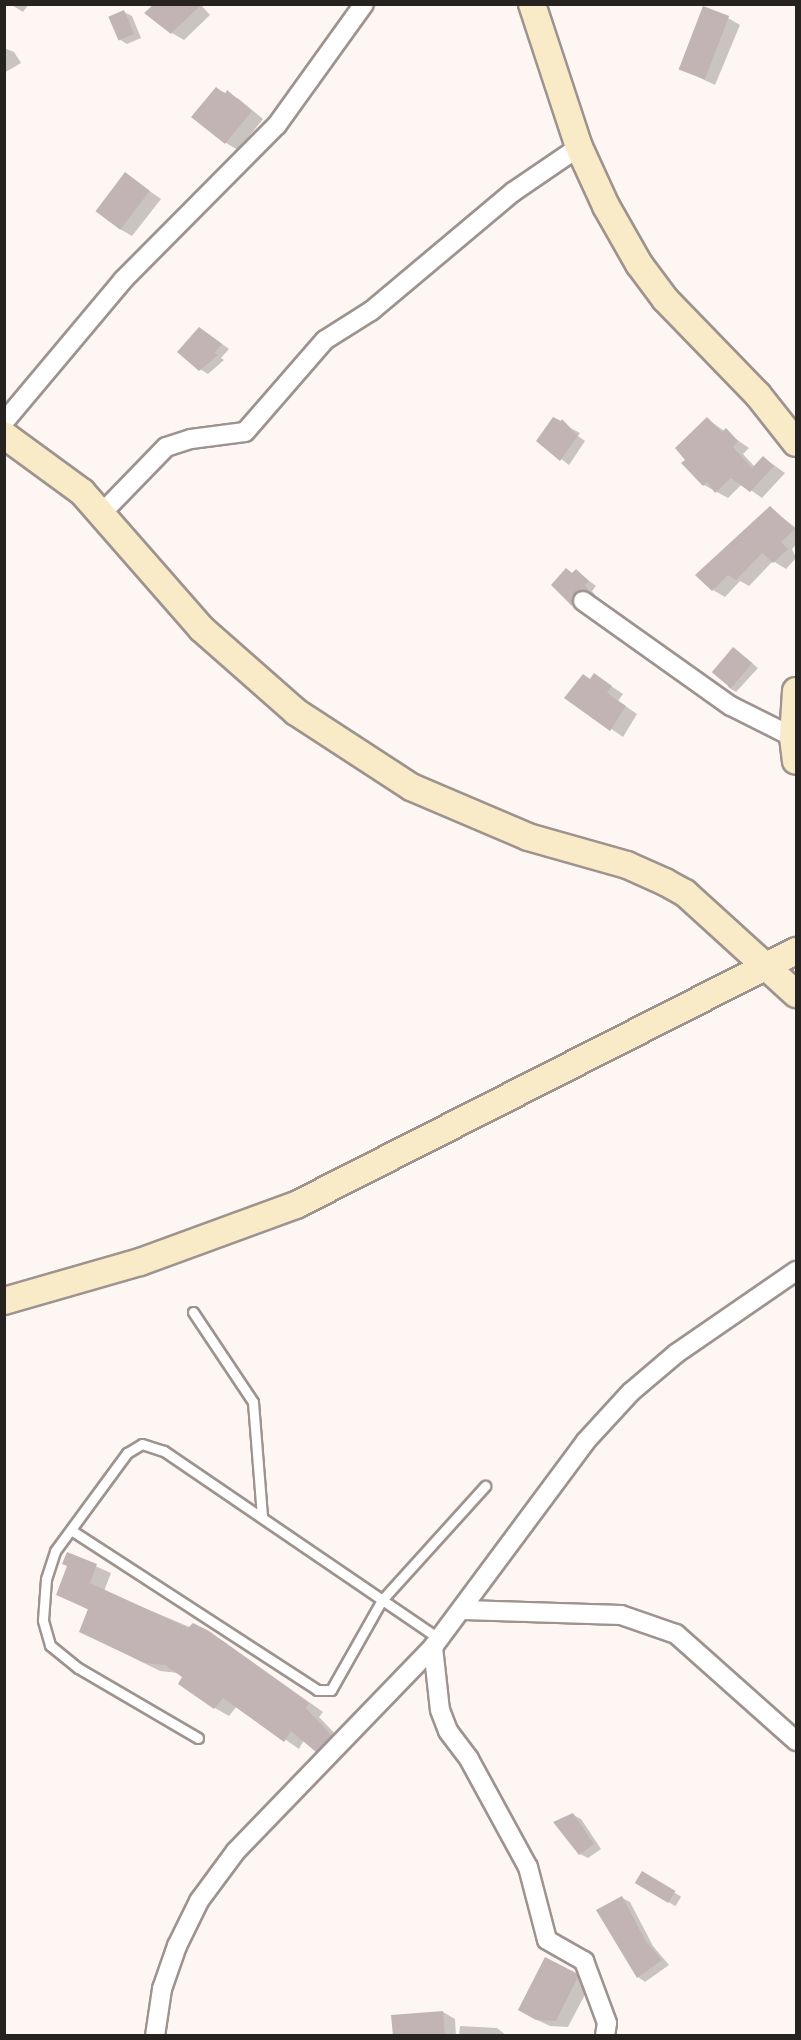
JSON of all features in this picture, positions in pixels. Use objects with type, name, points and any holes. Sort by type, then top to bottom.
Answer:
[{"type":"street","points":[[4,422],[123,280],[277,125],[364,4]]},
{"type":"street","points":[[532,4],[579,147],[606,206],[639,264],[665,299],[758,395],[796,443]]},
{"type":"street","points":[[102,513],[166,447],[191,439],[245,432],[325,340],[371,311],[513,192],[579,147]]},
{"type":"street","points":[[4,435],[56,471],[102,513],[201,629],[296,712],[366,762],[487,821],[665,882],[685,893],[762,966],[796,994]]},
{"type":"street","points":[[583,601],[795,749]]},
{"type":"street","points":[[795,749],[796,691]]},
{"type":"street","points":[[4,1301],[140,1262],[296,1205],[762,966],[796,951]]},
{"type":"street","points":[[155,2036],[162,1989],[199,1901],[236,1851],[437,1643],[464,1610],[533,1510],[631,1392],[677,1353],[794,1276]]},
{"type":"street","points":[[464,1610],[621,1615],[676,1634],[796,1741]]},
{"type":"street","points":[[437,1643],[440,1710],[448,1731],[474,1769],[528,1867],[547,1940],[584,1960],[607,2023],[605,2036]]},
{"type":"lane","points":[[193,1312],[253,1402],[262,1517]]},
{"type":"lane","points":[[198,1738],[78,1668],[50,1645],[43,1620],[46,1579],[55,1551],[127,1453],[142,1444],[164,1451],[262,1517],[382,1600],[437,1643]]},
{"type":"lane","points":[[71,1530],[317,1690],[331,1690],[382,1600],[485,1486]]},
{"type":"building","points":[[154,4],[202,4],[171,34],[144,13]]},
{"type":"building","points":[[703,6],[729,16],[705,80],[679,69]]},
{"type":"building","points":[[124,10],[134,34],[119,41],[108,17]]},
{"type":"building","points":[[216,87],[225,94],[227,90],[252,111],[225,144],[191,117]]},
{"type":"building","points":[[125,172],[150,191],[120,230],[96,211]]},
{"type":"building","points":[[199,327],[222,344],[214,353],[218,355],[199,371],[177,352]]},
{"type":"building","points":[[553,417],[561,421],[562,419],[578,436],[560,461],[536,441]]},
{"type":"building","points":[[707,417],[722,432],[726,428],[738,441],[733,447],[752,468],[763,456],[774,466],[750,492],[731,478],[715,493],[707,482],[703,486],[681,463],[685,460],[675,448]]},
{"type":"building","points":[[770,506],[795,529],[781,542],[788,549],[773,563],[762,553],[736,580],[728,575],[712,591],[695,575]]},
{"type":"building","points":[[566,568],[572,573],[576,569],[589,581],[585,585],[589,591],[574,594],[572,606],[551,585]]},
{"type":"building","points":[[733,647],[752,663],[731,688],[712,672]]},
{"type":"building","points":[[594,673],[612,686],[607,693],[626,706],[610,731],[564,698],[583,674],[590,679]]},
{"type":"building","points":[[67,1552],[97,1564],[90,1583],[188,1628],[193,1623],[209,1631],[309,1703],[306,1708],[332,1736],[316,1752],[291,1731],[284,1742],[223,1698],[214,1709],[178,1684],[182,1677],[165,1665],[145,1663],[79,1632],[88,1609],[56,1595],[67,1566],[62,1564]]},
{"type":"building","points":[[573,1813],[594,1844],[579,1855],[553,1822]]},
{"type":"building","points":[[642,1871],[675,1891],[668,1903],[635,1883]]},
{"type":"building","points":[[622,1896],[645,1940],[662,1960],[637,1978],[596,1910]]},
{"type":"building","points":[[545,1957],[576,1973],[578,1977],[556,2021],[536,2020],[518,2010]]},
{"type":"building","points":[[443,2011],[445,2036],[393,2036],[391,2015]]}]
